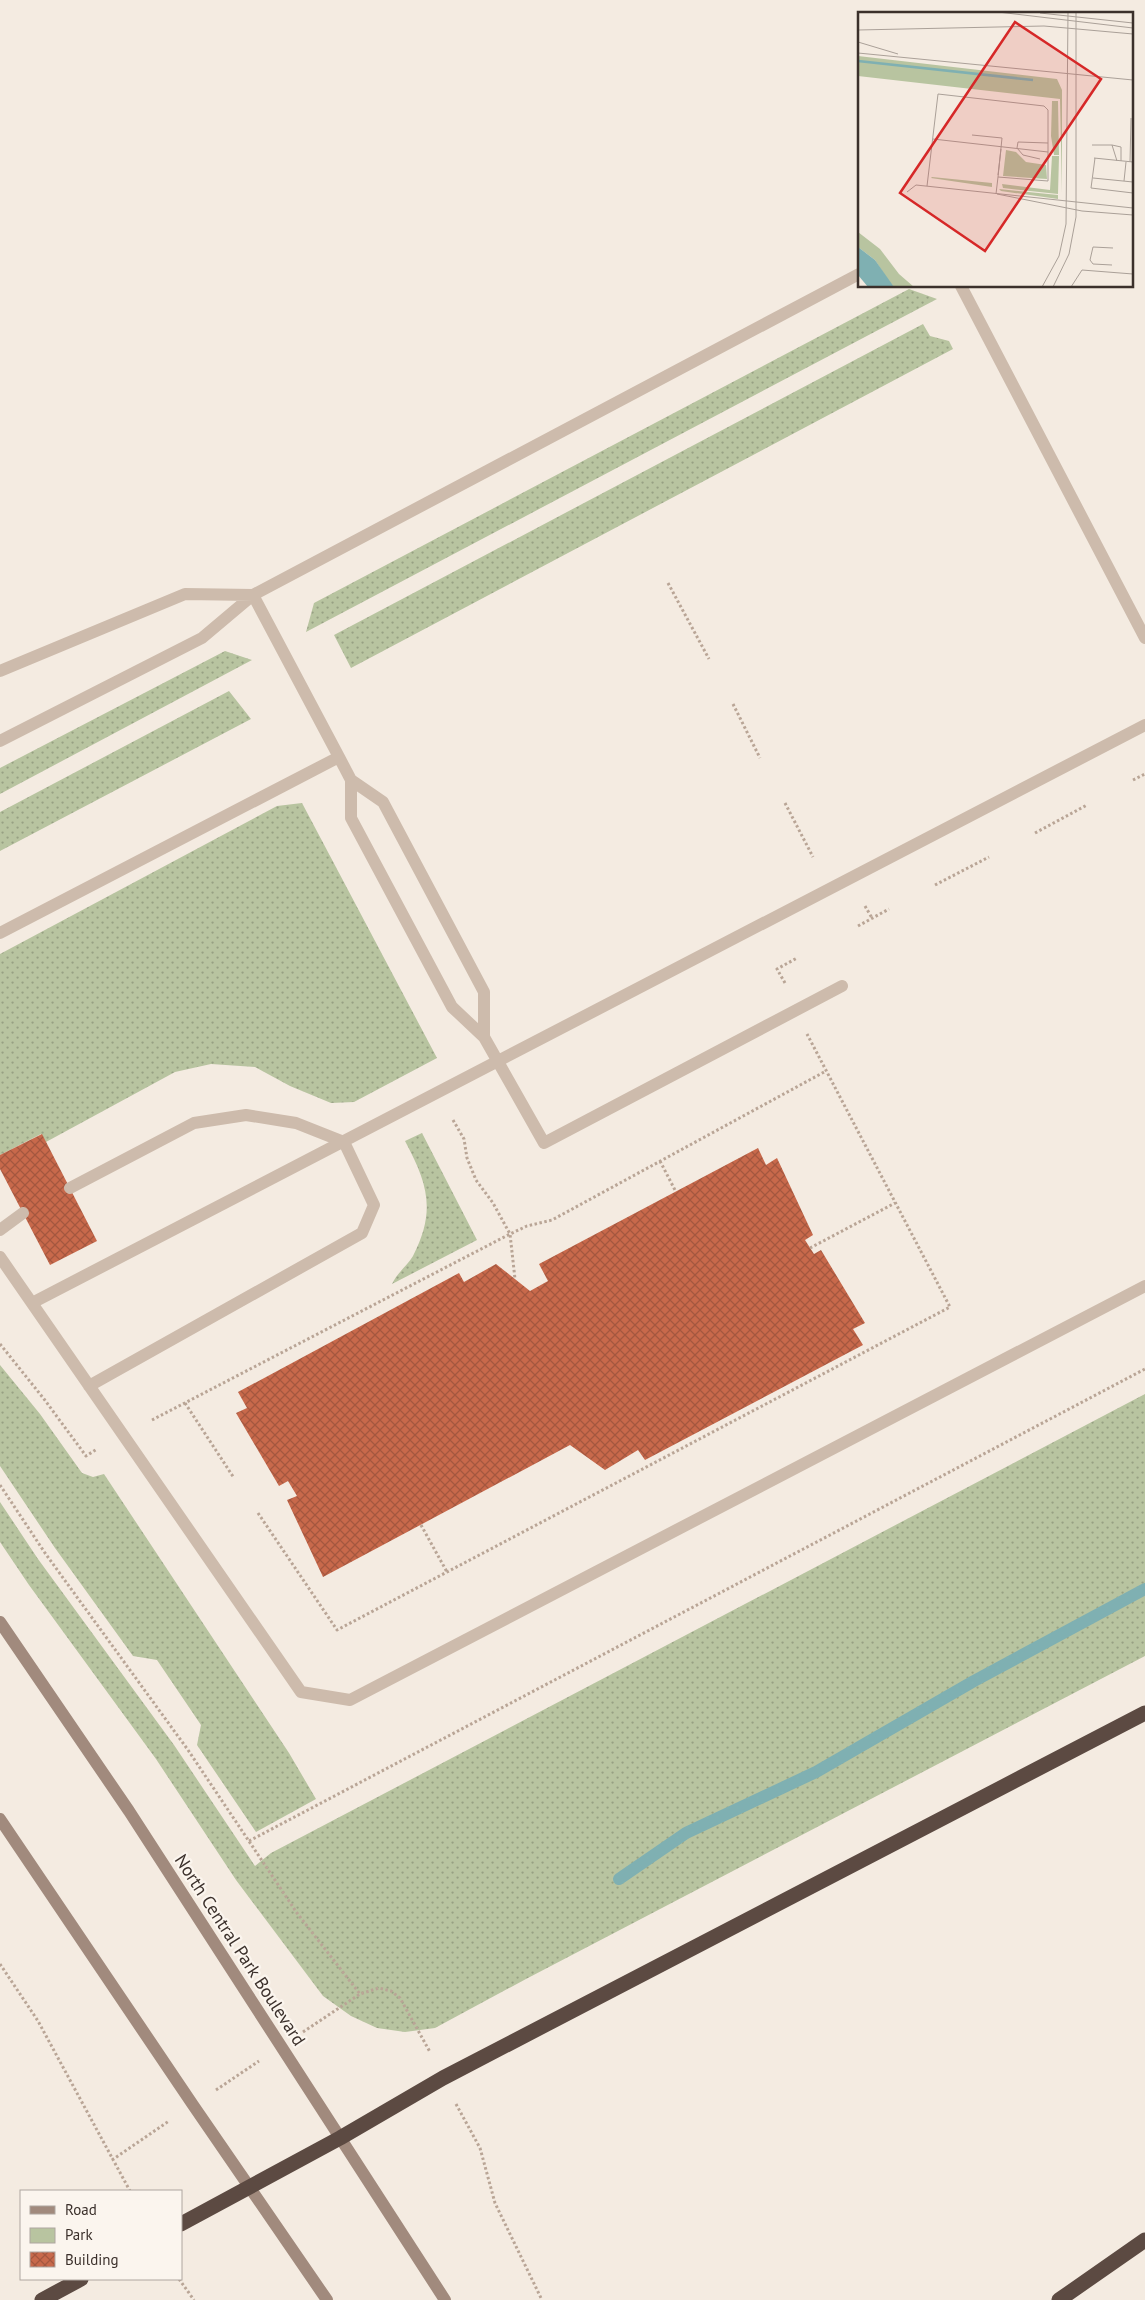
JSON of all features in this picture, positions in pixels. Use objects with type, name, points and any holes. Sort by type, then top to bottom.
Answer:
[{"type":"highway","points":[[182,2223],[340,2138],[461,2069],[1145,1713]]},
{"type":"highway","points":[[1059,2300],[1145,2240]]},
{"type":"highway","points":[[42,2300],[79,2280]]},
{"type":"main road","name":"North Central Park Boulevard","points":[[0,1622],[129,1811],[446,2300]]},
{"type":"main road","points":[[0,1819],[249,2188],[327,2300]]},
{"type":"lane","points":[[0,741],[202,638],[253,596],[858,275]]},
{"type":"lane","points":[[962,288],[1145,638]]},
{"type":"lane","points":[[0,671],[186,594],[253,596]]},
{"type":"lane","points":[[253,596],[351,780],[351,818],[452,1007],[484,1037],[544,1143],[842,986]]},
{"type":"lane","points":[[32,1303],[1145,725]]},
{"type":"lane","points":[[0,933],[339,757]]},
{"type":"lane","points":[[351,780],[383,802],[484,992],[484,1037]]},
{"type":"lane","points":[[70,1188],[194,1123],[246,1115],[296,1123],[344,1142],[374,1205],[362,1233],[89,1386]]},
{"type":"lane","points":[[0,1230],[23,1213]]},
{"type":"lane","points":[[0,1258],[301,1692],[350,1700],[1145,1286]]},
{"type":"path","points":[[668,583],[708,659]]},
{"type":"path","points":[[733,704],[760,758]]},
{"type":"path","points":[[1134,780],[1145,774]]},
{"type":"path","points":[[785,803],[813,857]]},
{"type":"path","points":[[1035,833],[1087,805]]},
{"type":"path","points":[[935,885],[989,857]]},
{"type":"path","points":[[864,906],[872,918]]},
{"type":"path","points":[[858,926],[889,909]]},
{"type":"path","points":[[785,983],[777,969],[797,958]]},
{"type":"path","points":[[258,1513],[337,1630],[950,1307],[806,1032]]},
{"type":"path","points":[[152,1420],[510,1234],[528,1226],[552,1220],[826,1071]]},
{"type":"path","points":[[453,1120],[464,1139],[466,1158],[476,1180],[493,1203],[510,1234],[515,1279]]},
{"type":"path","points":[[660,1161],[676,1192]]},
{"type":"path","points":[[810,1248],[895,1203]]},
{"type":"path","points":[[0,1344],[86,1456],[97,1449]]},
{"type":"path","points":[[248,1841],[1145,1369]]},
{"type":"path","points":[[185,1403],[234,1478]]},
{"type":"path","points":[[0,1485],[45,1553],[177,1735],[297,1913],[360,1994]]},
{"type":"path","points":[[421,1525],[447,1572]]},
{"type":"path","points":[[0,1964],[38,2021],[129,2190]]},
{"type":"path","points":[[338,2009],[367,1990],[379,1988],[391,1991],[400,1998],[419,2031]]},
{"type":"path","points":[[214,2091],[266,2057]]},
{"type":"path","points":[[464,2121],[480,2148],[496,2203],[542,2300]]},
{"type":"path","points":[[112,2160],[132,2147]]},
{"type":"path","points":[[181,2280],[194,2300]]},
{"type":"green space","points":[[909,289],[937,299],[306,632],[314,603]]},
{"type":"green space","points":[[923,324],[930,336],[949,341],[953,349],[351,668],[334,635]]},
{"type":"green space","points":[[225,651],[252,660],[0,794],[0,768]]},
{"type":"green space","points":[[229,691],[251,719],[0,851],[0,812]]},
{"type":"green space","points":[[302,803],[437,1058],[354,1102],[331,1103],[290,1086],[255,1067],[211,1064],[175,1072],[46,1142],[41,1134],[0,1155],[0,954],[277,806]]},
{"type":"green space","points":[[422,1133],[477,1240],[392,1284],[413,1256],[425,1225],[427,1211],[424,1184],[405,1141]]},
{"type":"green space","points":[[0,1365],[40,1414],[82,1473],[93,1477],[104,1474],[289,1753],[316,1799],[256,1832],[197,1745],[201,1725],[157,1660],[133,1656],[55,1548],[0,1466]]},
{"type":"green space","points":[[1145,1394],[1145,1656],[435,2028],[405,2032],[377,2028],[351,2016],[323,1996],[236,1880],[156,1759],[29,1585],[0,1542],[0,1502],[38,1559],[174,1745],[255,1866],[271,1853]]},
{"type":"building","points":[[42,1134],[97,1241],[50,1265],[0,1169],[0,1155]]},
{"type":"building","points":[[758,1148],[766,1165],[777,1158],[813,1235],[805,1240],[814,1254],[821,1250],[865,1323],[853,1329],[863,1345],[645,1460],[638,1450],[605,1470],[570,1445],[323,1577],[287,1500],[297,1496],[288,1481],[279,1486],[236,1413],[247,1408],[238,1392],[459,1273],[464,1282],[496,1264],[530,1291],[548,1281],[539,1264]]},
{"type":"waterway","points":[[619,1879],[686,1833],[816,1772],[974,1681],[1145,1589]]}]
